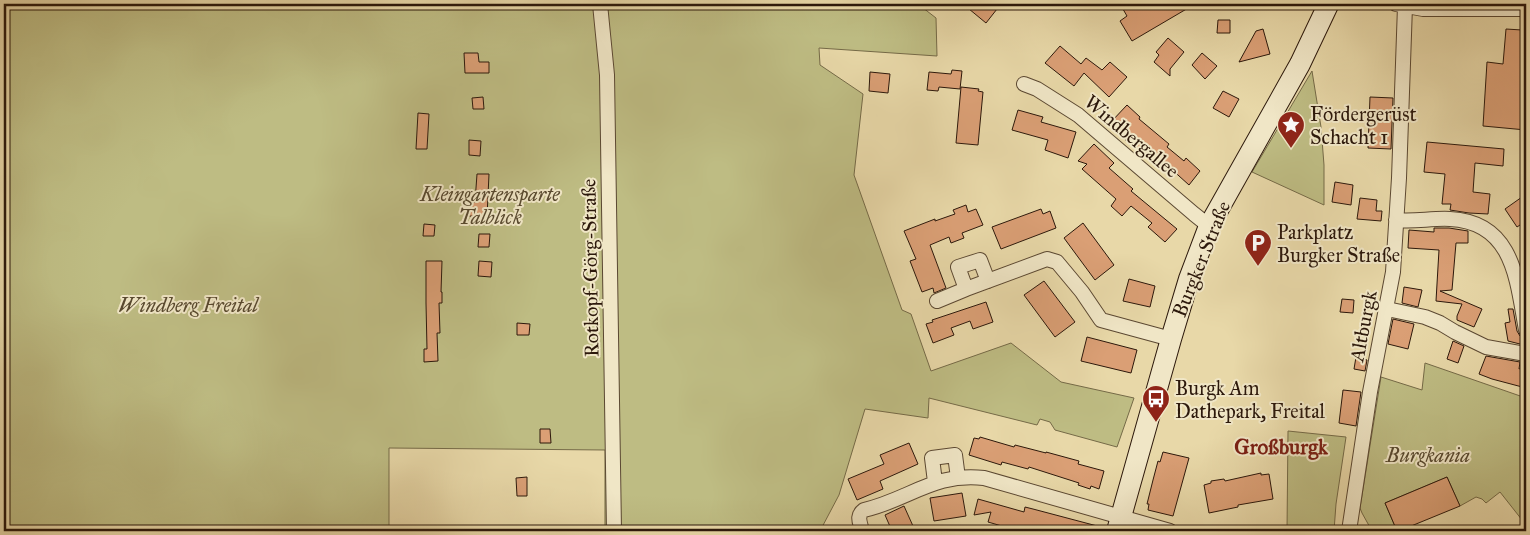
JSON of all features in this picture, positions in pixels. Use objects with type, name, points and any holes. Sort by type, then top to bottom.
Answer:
[{"type":"main road","name":"Burgker Straße","points":[[1119,524],[1170,339],[1189,279],[1210,226],[1332,4]]},
{"type":"street","name":"Rotkopf-Görg-Straße","points":[[600,4],[607,75],[614,531]]},
{"type":"street","points":[[1400,5],[1437,9],[1526,9]]},
{"type":"street","name":"Altburgk","points":[[1349,531],[1370,392],[1393,272],[1396,220],[1400,5]]},
{"type":"street","name":"Windbergallee","points":[[1024,84],[1037,89],[1078,115],[1210,226]]},
{"type":"street","points":[[1396,220],[1451,219],[1465,221],[1486,228],[1500,242],[1510,260],[1520,290],[1526,330]]},
{"type":"street","points":[[936,301],[1047,259],[1057,262],[1082,292],[1101,320],[1170,339]]},
{"type":"street","points":[[966,289],[958,268],[980,260],[988,281]]},
{"type":"street","points":[[1387,309],[1426,317],[1486,347],[1526,354]]},
{"type":"street","points":[[935,482],[932,458],[955,455],[958,478]]},
{"type":"street","points":[[862,531],[859,518],[864,510],[935,482],[973,476],[984,478],[1119,524],[1170,531]]},
{"type":"green space","points":[[4,4],[918,4],[936,18],[937,56],[819,48],[820,65],[863,94],[854,175],[902,310],[911,314],[931,371],[1011,343],[1061,382],[1134,398],[1117,447],[1055,430],[1050,422],[1040,419],[1037,425],[929,398],[928,418],[865,409],[839,495],[820,531],[605,531],[605,450],[389,448],[389,531],[4,531]]},
{"type":"green space","points":[[1312,71],[1321,127],[1324,165],[1324,205],[1252,172]]},
{"type":"green space","name":"Burgkania","points":[[1425,363],[1526,398],[1526,525],[1500,492],[1486,503],[1476,497],[1460,506],[1447,477],[1385,503],[1397,531],[1372,531],[1360,508],[1381,377],[1422,390]]},
{"type":"green space","points":[[1288,431],[1346,437],[1334,531],[1287,531]]},
{"type":"building","points":[[963,4],[991,4],[997,9],[986,23]]},
{"type":"building","points":[[1120,4],[1195,4],[1132,41],[1120,21],[1127,16]]},
{"type":"building","points":[[1218,20],[1230,20],[1230,33],[1217,33]]},
{"type":"building","points":[[1263,29],[1270,54],[1239,62],[1256,31]]},
{"type":"building","points":[[1506,29],[1522,30],[1522,33],[1526,34],[1526,130],[1483,126],[1487,62],[1503,64]]},
{"type":"building","points":[[1168,38],[1184,52],[1170,69],[1170,76],[1154,62],[1159,55],[1156,52]]},
{"type":"building","points":[[1060,46],[1081,64],[1086,58],[1102,70],[1110,62],[1127,77],[1109,97],[1084,73],[1074,86],[1045,63]]},
{"type":"building","points":[[464,53],[478,53],[479,62],[489,62],[489,73],[465,73]]},
{"type":"building","points":[[1202,53],[1217,66],[1205,79],[1192,65]]},
{"type":"building","points":[[952,70],[962,71],[960,89],[939,87],[938,91],[927,90],[929,72],[951,74]]},
{"type":"building","points":[[870,72],[890,74],[888,93],[869,91]]},
{"type":"building","points":[[961,87],[979,89],[978,91],[983,92],[978,145],[956,143]]},
{"type":"building","points":[[1223,91],[1239,99],[1229,117],[1213,108]]},
{"type":"building","points":[[483,97],[484,109],[473,109],[472,98]]},
{"type":"building","points":[[1370,97],[1393,98],[1391,149],[1368,148]]},
{"type":"building","points":[[1127,105],[1140,117],[1139,119],[1169,144],[1167,147],[1184,161],[1186,158],[1200,171],[1189,185],[1168,166],[1166,168],[1156,160],[1155,162],[1150,157],[1149,159],[1125,140],[1128,137],[1111,122]]},
{"type":"building","points":[[1018,110],[1043,117],[1041,122],[1076,132],[1068,158],[1045,150],[1048,140],[1012,130]]},
{"type":"building","points":[[418,113],[429,114],[427,149],[416,149]]},
{"type":"building","points":[[469,140],[481,141],[480,156],[469,155]]},
{"type":"building","points":[[1427,142],[1504,149],[1503,166],[1475,163],[1473,192],[1490,194],[1488,214],[1450,210],[1451,204],[1442,204],[1445,174],[1424,172]]},
{"type":"building","points":[[1094,144],[1114,163],[1109,168],[1133,189],[1131,191],[1177,229],[1165,242],[1148,227],[1152,223],[1131,206],[1122,216],[1111,206],[1116,199],[1082,169],[1087,164],[1078,161]]},
{"type":"building","points":[[477,174],[489,174],[487,217],[469,216],[470,202],[475,202]]},
{"type":"building","points":[[1335,182],[1353,185],[1351,205],[1332,202]]},
{"type":"building","points":[[1522,197],[1526,203],[1526,221],[1517,227],[1505,209]]},
{"type":"building","points":[[1360,198],[1377,200],[1376,211],[1382,211],[1381,221],[1357,219]]},
{"type":"building","points":[[966,205],[968,212],[976,209],[983,225],[962,233],[964,238],[951,243],[949,237],[930,245],[946,288],[934,293],[933,288],[922,292],[910,261],[916,259],[904,231],[935,219],[935,221],[955,214],[953,210]]},
{"type":"building","points":[[1041,209],[1043,214],[1050,211],[1056,228],[1001,249],[992,227]]},
{"type":"building","points":[[1083,223],[1114,265],[1095,280],[1064,238]]},
{"type":"building","points":[[424,224],[435,225],[434,236],[423,236]]},
{"type":"building","points":[[1434,228],[1468,231],[1468,243],[1456,243],[1452,290],[1440,291],[1482,309],[1474,327],[1457,320],[1462,304],[1436,301],[1439,250],[1408,248],[1409,230],[1434,232]]},
{"type":"building","points":[[479,234],[490,234],[489,247],[478,247]]},
{"type":"building","points":[[426,261],[442,261],[442,303],[439,303],[440,333],[437,333],[438,361],[424,362],[424,349],[427,349]]},
{"type":"building","points":[[479,261],[492,262],[491,277],[478,276]]},
{"type":"building","points":[[1129,279],[1155,286],[1150,307],[1123,301]]},
{"type":"building","points":[[1044,281],[1075,322],[1055,337],[1024,295]]},
{"type":"building","points":[[1404,287],[1422,290],[1418,307],[1402,303]]},
{"type":"building","points":[[1342,299],[1354,300],[1353,313],[1340,312]]},
{"type":"building","points":[[986,302],[993,322],[973,329],[970,321],[951,328],[954,335],[933,343],[926,324],[933,322],[932,320]]},
{"type":"building","points":[[1508,309],[1513,309],[1517,331],[1523,338],[1524,345],[1508,341],[1505,323],[1510,322]]},
{"type":"building","points":[[1393,319],[1414,324],[1408,349],[1388,344]]},
{"type":"building","points":[[517,323],[530,324],[529,335],[517,335]]},
{"type":"building","points":[[1087,337],[1137,350],[1131,373],[1081,361]]},
{"type":"building","points":[[1453,341],[1464,346],[1458,363],[1447,359]]},
{"type":"building","points":[[1486,356],[1520,362],[1519,369],[1526,366],[1526,388],[1479,374]]},
{"type":"building","points":[[1356,357],[1367,360],[1365,371],[1354,369]]},
{"type":"building","points":[[1343,390],[1361,392],[1356,426],[1339,423]]},
{"type":"building","points":[[540,429],[550,429],[551,443],[540,443]]},
{"type":"building","points":[[980,437],[1014,447],[1015,445],[1079,461],[1078,464],[1104,471],[1099,489],[1091,486],[1090,489],[1078,485],[1079,483],[1029,467],[1028,469],[1002,462],[1001,465],[969,455],[974,438],[979,439]]},
{"type":"building","points":[[909,443],[918,464],[880,481],[883,489],[857,500],[848,479],[884,464],[880,455]]},
{"type":"building","points":[[1163,452],[1189,458],[1173,516],[1148,510],[1149,504],[1147,504],[1158,461],[1160,462]]},
{"type":"building","points":[[1261,473],[1261,475],[1269,474],[1273,499],[1238,505],[1238,507],[1209,513],[1204,485],[1211,483],[1211,481],[1224,479],[1225,481]]},
{"type":"building","points":[[527,477],[527,496],[517,496],[516,478]]},
{"type":"building","points":[[1447,477],[1460,506],[1397,531],[1385,503]]},
{"type":"building","points":[[962,493],[966,516],[934,521],[930,498]]},
{"type":"building","points":[[978,499],[1024,512],[1025,507],[1033,509],[1101,527],[1101,531],[1035,531],[1020,527],[1019,531],[988,522],[991,512],[974,515]]},
{"type":"building","points":[[904,506],[913,526],[902,531],[892,531],[885,515]]},
{"type":"place","name":"Fördergerüst Schacht 1","points":[[1291,149]]},
{"type":"place","name":"Parkplatz Burgker Straße","points":[[1258,267]]},
{"type":"place","name":"Burgk Am Dathepark, Freital","points":[[1156,423]]},
{"type":"district","name":"Großburgk","points":[[1281,447]]},
{"type":"park label","name":"Kleingartensparte Talblick","points":[[490,206]]},
{"type":"park label","name":"Windberg Freital","points":[[188,305]]}]
